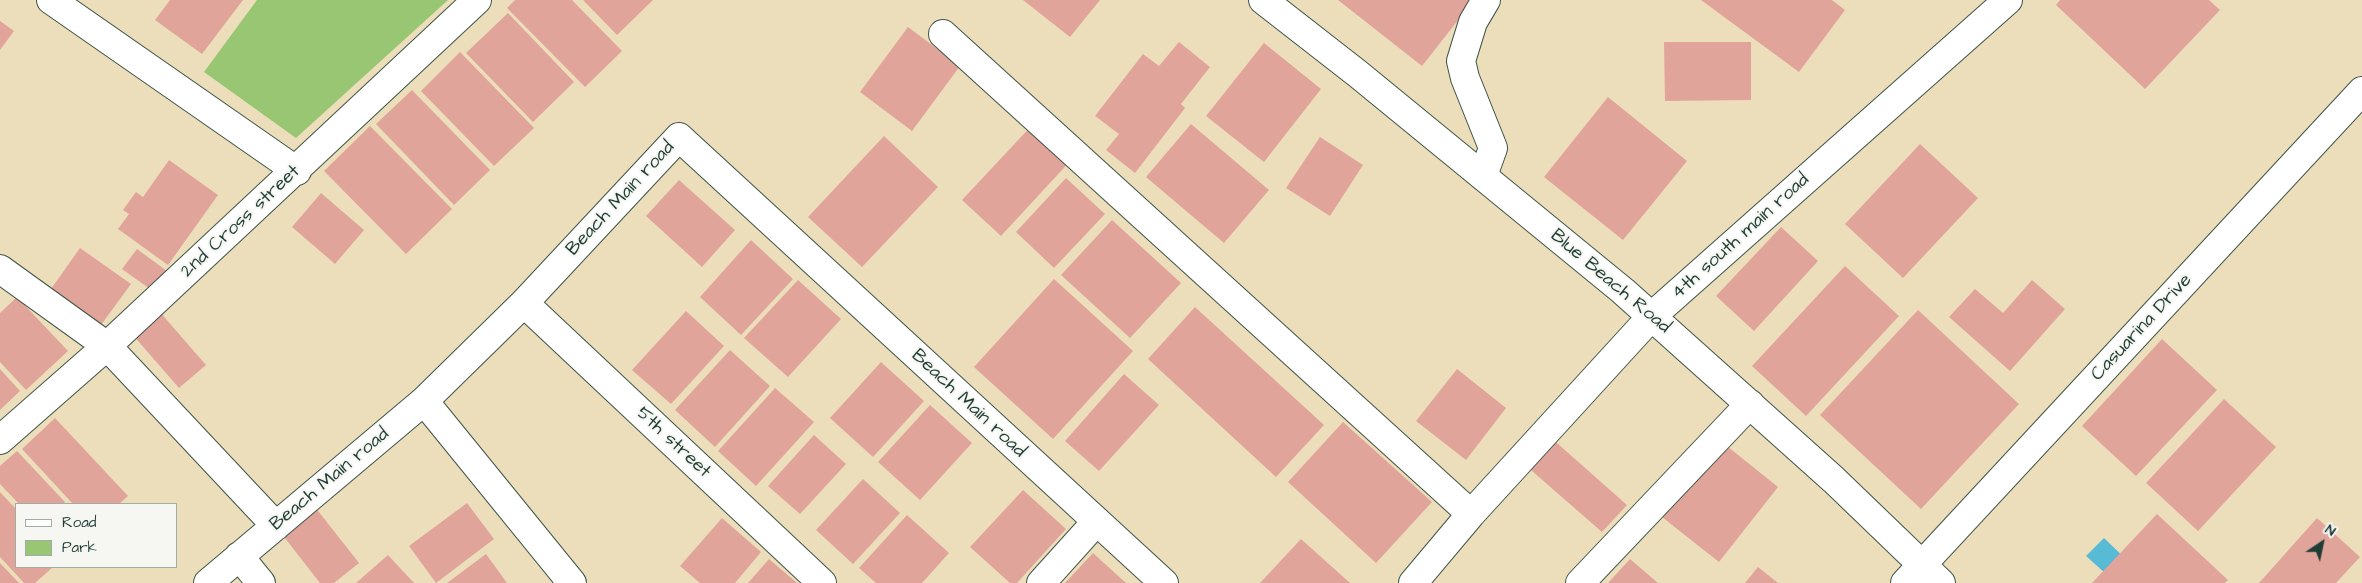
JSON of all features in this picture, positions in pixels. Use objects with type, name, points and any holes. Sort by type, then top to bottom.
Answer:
[{"type":"street","points":[[51,0],[296,171]]},
{"type":"street","name":"2nd Cross street","points":[[0,440],[107,346],[477,0]]},
{"type":"street","name":"Blue Beach Road","points":[[1263,0],[1483,176],[1652,316],[1750,404],[1913,574],[1941,583]]},
{"type":"street","points":[[1483,176],[1493,148],[1465,78],[1461,61],[1472,22],[1486,0]]},
{"type":"street","name":"4th south main road","points":[[1413,583],[1471,514],[1652,316],[2008,0]]},
{"type":"street","points":[[943,34],[1471,514]]},
{"type":"street","name":"Casuarina Drive","points":[[1913,574],[2362,91]]},
{"type":"street","name":"Beach Main road","points":[[208,583],[424,402],[524,303],[679,137],[1164,583]]},
{"type":"street","points":[[0,269],[107,346],[276,526]]},
{"type":"street","name":"5th street","points":[[524,303],[822,583]]},
{"type":"street","points":[[424,402],[572,583]]},
{"type":"street","points":[[1580,583],[1750,404]]},
{"type":"street","points":[[1040,583],[1096,522]]},
{"type":"street","points":[[239,556],[261,583]]},
{"type":"green space","points":[[257,0],[448,0],[296,138],[204,72]]},
{"type":"water","points":[[2104,538],[2134,567],[2116,583],[2086,556]]},
{"type":"building","points":[[170,0],[243,0],[202,54],[155,20]]},
{"type":"building","points":[[515,0],[572,0],[622,51],[585,87],[507,8]]},
{"type":"building","points":[[583,0],[653,0],[617,35]]},
{"type":"building","points":[[1023,0],[1100,0],[1070,37]]},
{"type":"building","points":[[1338,0],[1474,0],[1422,66]]},
{"type":"building","points":[[1701,0],[1832,0],[1845,10],[1799,72]]},
{"type":"building","points":[[2060,0],[2209,0],[2220,10],[2145,89],[2056,5]]},
{"type":"building","points":[[508,13],[574,82],[533,122],[466,53]]},
{"type":"building","points":[[0,21],[14,31],[0,50]]},
{"type":"building","points":[[908,27],[960,66],[912,131],[860,92]]},
{"type":"building","points":[[1179,42],[1210,67],[1181,104],[1185,108],[1135,173],[1106,150],[1119,134],[1095,116],[1143,54],[1159,66]]},
{"type":"building","points":[[1664,42],[1751,42],[1751,100],[1665,101]]},
{"type":"building","points":[[1264,43],[1321,89],[1264,162],[1206,116]]},
{"type":"building","points":[[460,52],[534,128],[494,166],[421,91]]},
{"type":"building","points":[[412,90],[490,170],[454,205],[376,124]]},
{"type":"building","points":[[1608,97],[1687,161],[1623,240],[1544,177]]},
{"type":"building","points":[[1035,122],[1073,158],[1001,236],[962,200]]},
{"type":"building","points":[[1191,124],[1269,190],[1224,243],[1146,177]]},
{"type":"building","points":[[370,126],[452,209],[406,254],[324,171]]},
{"type":"building","points":[[884,136],[938,187],[862,267],[808,217]]},
{"type":"building","points":[[1320,137],[1363,165],[1330,216],[1286,188]]},
{"type":"building","points":[[1920,144],[1978,198],[1903,278],[1845,224]]},
{"type":"building","points":[[169,160],[218,195],[168,265],[118,229],[129,214],[123,210],[136,192],[143,197]]},
{"type":"building","points":[[1066,178],[1105,214],[1054,268],[1016,232]]},
{"type":"building","points":[[679,180],[735,230],[702,267],[646,216]]},
{"type":"building","points":[[321,193],[364,230],[335,264],[292,227]]},
{"type":"building","points":[[1112,220],[1181,283],[1130,338],[1061,275]]},
{"type":"building","points":[[1781,227],[1818,261],[1754,331],[1716,296]]},
{"type":"building","points":[[751,240],[793,279],[741,335],[700,297]]},
{"type":"building","points":[[80,248],[131,284],[101,325],[51,289]]},
{"type":"building","points":[[137,249],[171,274],[157,294],[122,269]]},
{"type":"building","points":[[1845,266],[1899,316],[1806,416],[1752,366]]},
{"type":"building","points":[[1054,279],[1133,351],[1053,439],[974,367]]},
{"type":"building","points":[[798,280],[841,319],[788,377],[744,338]]},
{"type":"building","points":[[2032,280],[2065,309],[2010,371],[1949,317],[1975,289],[2003,313]]},
{"type":"building","points":[[17,297],[68,351],[26,390],[0,362],[0,313]]},
{"type":"building","points":[[1195,307],[1324,425],[1276,477],[1148,359]]},
{"type":"building","points":[[1918,310],[2019,404],[1921,509],[1820,415]]},
{"type":"building","points":[[159,311],[206,365],[179,388],[132,334]]},
{"type":"building","points":[[686,311],[724,346],[671,404],[632,370]]},
{"type":"building","points":[[2162,339],[2217,390],[2136,476],[2082,426]]},
{"type":"building","points":[[730,350],[770,386],[715,447],[675,410]]},
{"type":"building","points":[[881,362],[924,401],[873,457],[830,418]]},
{"type":"building","points":[[0,369],[20,391],[0,410]]},
{"type":"building","points":[[1457,369],[1506,408],[1466,460],[1416,421]]},
{"type":"building","points":[[1124,374],[1159,405],[1099,471],[1065,441]]},
{"type":"building","points":[[775,388],[814,422],[756,486],[718,451]]},
{"type":"building","points":[[2224,399],[2276,447],[2198,531],[2146,483]]},
{"type":"building","points":[[930,405],[972,443],[920,500],[878,462]]},
{"type":"building","points":[[55,418],[128,496],[120,503],[72,503],[22,449]]},
{"type":"building","points":[[1343,422],[1432,502],[1376,563],[1288,482]]},
{"type":"building","points":[[814,435],[846,464],[800,514],[768,486]]},
{"type":"building","points":[[1549,436],[1627,505],[1602,532],[1524,464]]},
{"type":"building","points":[[1722,442],[1778,487],[1719,562],[1662,517]]},
{"type":"building","points":[[17,451],[65,502],[18,503],[0,484],[0,466]]},
{"type":"building","points":[[863,479],[900,513],[853,564],[816,530]]},
{"type":"building","points":[[1023,490],[1066,529],[1017,583],[1010,583],[970,547]]},
{"type":"building","points":[[0,492],[15,508],[15,568],[52,568],[35,583],[24,583],[0,557]]},
{"type":"building","points":[[467,503],[494,539],[436,583],[409,546]]},
{"type":"building","points":[[315,507],[359,563],[334,583],[320,583],[281,533]]},
{"type":"building","points":[[2157,514],[2228,580],[2225,583],[2092,583]]},
{"type":"building","points":[[907,515],[949,553],[922,583],[876,583],[859,568]]},
{"type":"building","points":[[722,518],[761,552],[735,583],[700,583],[680,566]]},
{"type":"building","points":[[2317,518],[2360,557],[2336,583],[2259,583]]},
{"type":"building","points":[[1301,539],[1350,583],[1260,583]]},
{"type":"building","points":[[1093,553],[1126,583],[1065,583]]},
{"type":"building","points":[[486,554],[507,583],[447,583]]},
{"type":"building","points":[[388,555],[414,583],[356,583]]},
{"type":"building","points":[[769,559],[797,583],[748,583]]},
{"type":"building","points":[[1630,559],[1658,583],[1608,583]]},
{"type":"building","points":[[0,563],[19,583],[0,583]]},
{"type":"building","points":[[1758,567],[1778,583],[1745,583]]}]
